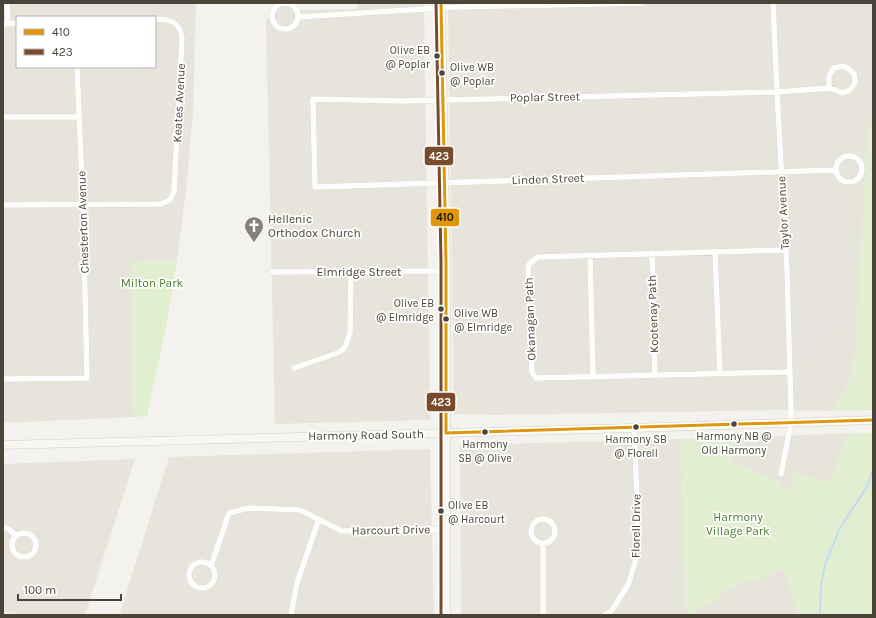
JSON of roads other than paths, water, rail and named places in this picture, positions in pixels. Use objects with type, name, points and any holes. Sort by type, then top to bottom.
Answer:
[{"type":"main road","points":[[441,6],[446,271],[446,615]]},
{"type":"main road","name":"Harmony Road South","points":[[3,445],[873,420]]},
{"type":"street","points":[[8,3],[6,24],[16,23]]},
{"type":"street","points":[[285,3],[296,9],[298,16],[295,25],[287,29],[283,29],[276,24],[272,17],[275,9],[281,4],[285,3]]},
{"type":"street","points":[[298,16],[390,12],[441,6],[642,3]]},
{"type":"street","name":"Taylor Avenue","points":[[773,3],[786,250],[791,423],[781,474]]},
{"type":"street","name":"Keates Avenue","points":[[83,204],[161,204],[170,200],[174,191],[182,38],[179,27],[174,22],[168,19],[158,19]]},
{"type":"street","points":[[843,66],[848,68],[854,74],[855,82],[847,92],[838,92],[829,88],[829,76],[834,68],[843,66]]},
{"type":"street","name":"Chesterton Avenue","points":[[3,379],[87,378],[83,204],[77,68]]},
{"type":"street","name":"Poplar Street","points":[[315,187],[313,99],[443,100],[777,92],[829,88]]},
{"type":"street","points":[[3,117],[78,117]]},
{"type":"street","points":[[849,156],[857,159],[861,163],[862,167],[858,178],[851,182],[842,181],[835,170],[838,162],[849,156]]},
{"type":"street","name":"Linden Street","points":[[315,187],[835,170]]},
{"type":"street","points":[[3,206],[83,204]]},
{"type":"street","name":"Okanagan Path","points":[[786,250],[538,257],[529,264],[528,278],[532,372],[536,378],[790,372]]},
{"type":"street","points":[[715,252],[720,374]]},
{"type":"street","name":"Kootenay Path","points":[[652,253],[655,375]]},
{"type":"street","points":[[590,255],[593,376]]},
{"type":"street","points":[[294,368],[340,352],[345,347],[349,340],[350,333],[351,271]]},
{"type":"street","name":"Elmridge Street","points":[[272,272],[446,271]]},
{"type":"street","name":"Florell Drive","points":[[605,615],[613,613],[628,585],[635,563],[638,519],[634,428]]},
{"type":"street","name":"Harcourt Drive","points":[[211,566],[203,562],[194,565],[189,573],[192,582],[200,587],[209,585],[213,581],[215,574],[211,566],[229,513],[249,508],[300,510],[342,531],[446,529]]},
{"type":"street","points":[[291,615],[297,583],[318,519]]},
{"type":"street","points":[[542,519],[550,521],[554,526],[555,531],[552,539],[543,544],[534,540],[530,532],[534,523],[542,519]]},
{"type":"street","points":[[3,527],[9,529],[16,536]]},
{"type":"street","points":[[19,533],[26,533],[32,536],[36,544],[35,550],[27,556],[22,556],[14,552],[12,543],[16,536],[19,533]]},
{"type":"street","points":[[543,544],[543,615]]},
{"type":"waterway","points":[[820,615],[821,585],[826,562],[840,528],[868,485],[873,469]]},
{"type":"place","name":"Olive EB @ Poplar","points":[[437,56]]},
{"type":"place","name":"Olive WB @ Poplar","points":[[442,73]]},
{"type":"place","name":"Hellenic Orthodox Church","points":[[254,243]]},
{"type":"place","name":"Olive EB @ Elmridge","points":[[441,309]]},
{"type":"place","name":"Olive WB @ Elmridge","points":[[446,319]]},
{"type":"place","name":"Harmony NB @ Old Harmony","points":[[734,424]]},
{"type":"place","name":"Harmony SB @ Florell","points":[[636,427]]},
{"type":"place","name":"Harmony SB @ Olive","points":[[485,432]]},
{"type":"place","name":"Olive EB @ Harcourt","points":[[441,511]]},
{"type":"park label","name":"Milton Park","points":[[152,283]]},
{"type":"park label","name":"Harmony Village Park","points":[[738,524]]}]
